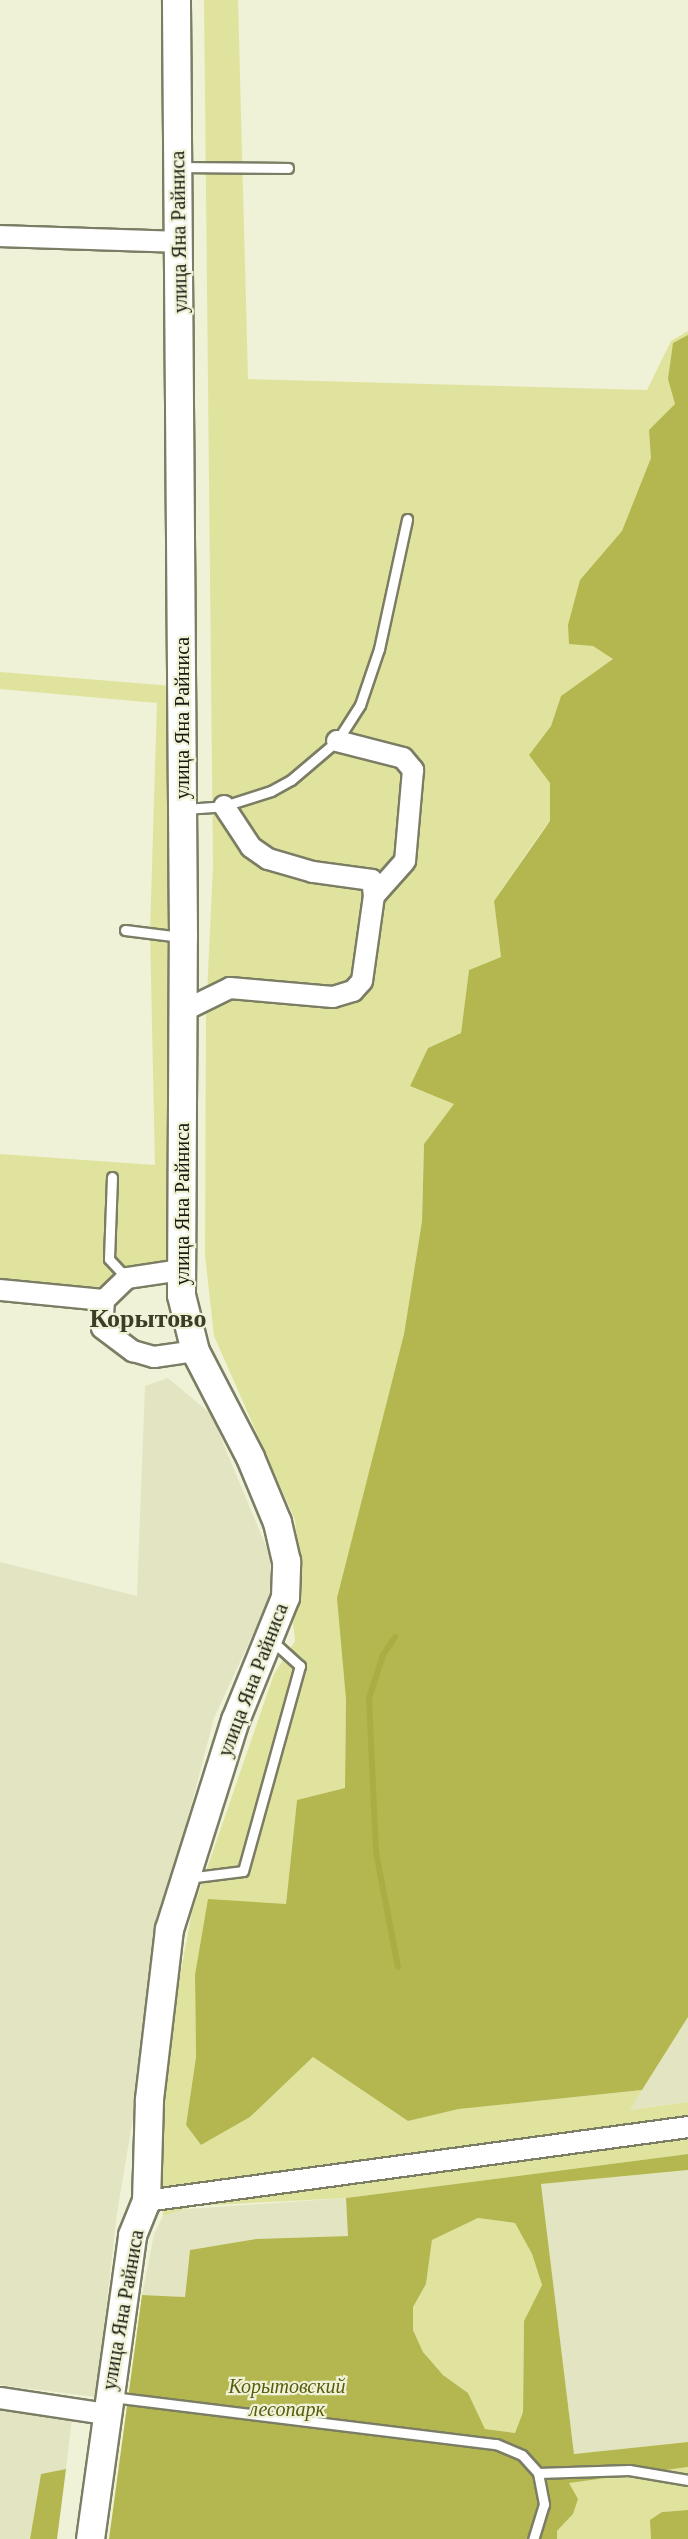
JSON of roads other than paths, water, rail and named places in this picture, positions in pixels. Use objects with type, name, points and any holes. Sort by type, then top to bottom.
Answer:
[{"type":"street","name":"улица Яна Райниса","points":[[90,2539],[132,2235],[146,2201],[149,2099],[169,1929],[235,1719],[285,1597],[286,1561],[277,1522],[250,1457],[195,1351],[181,1295],[183,809],[180,242],[176,0]]},
{"type":"street","points":[[0,236],[180,242]]},
{"type":"street","points":[[337,741],[403,758],[412,770],[405,861],[374,896]]},
{"type":"street","points":[[183,1011],[230,988],[333,997],[353,992],[362,981],[374,896],[372,880],[313,872],[268,860],[251,847],[224,806]]},
{"type":"street","points":[[181,1270],[127,1278],[104,1300],[102,1328],[133,1351],[154,1357],[195,1351]]},
{"type":"street","points":[[0,1290],[104,1300]]},
{"type":"street","points":[[146,2201],[688,2127]]},
{"type":"street","points":[[0,2398],[107,2406]]},
{"type":"lane","points":[[178,167],[288,168]]},
{"type":"lane","points":[[183,809],[224,806],[271,791],[291,780],[337,741],[360,705],[380,649],[407,519]]},
{"type":"lane","points":[[125,930],[183,937]]},
{"type":"lane","points":[[112,1177],[109,1259],[127,1278]]},
{"type":"lane","points":[[185,1878],[243,1871],[300,1666],[269,1637]]},
{"type":"lane","points":[[107,2406],[496,2444],[522,2455],[538,2473],[544,2504],[533,2539]]},
{"type":"lane","points":[[538,2473],[629,2470],[688,2480]]},
{"type":"waterway","points":[[395,1637],[383,1655],[369,1698],[376,1852],[398,1967]]},
{"type":"district","name":"Корытово","points":[[148,1319]]},
{"type":"park label","name":"Корытовский лесопарк","points":[[287,2398]]}]
